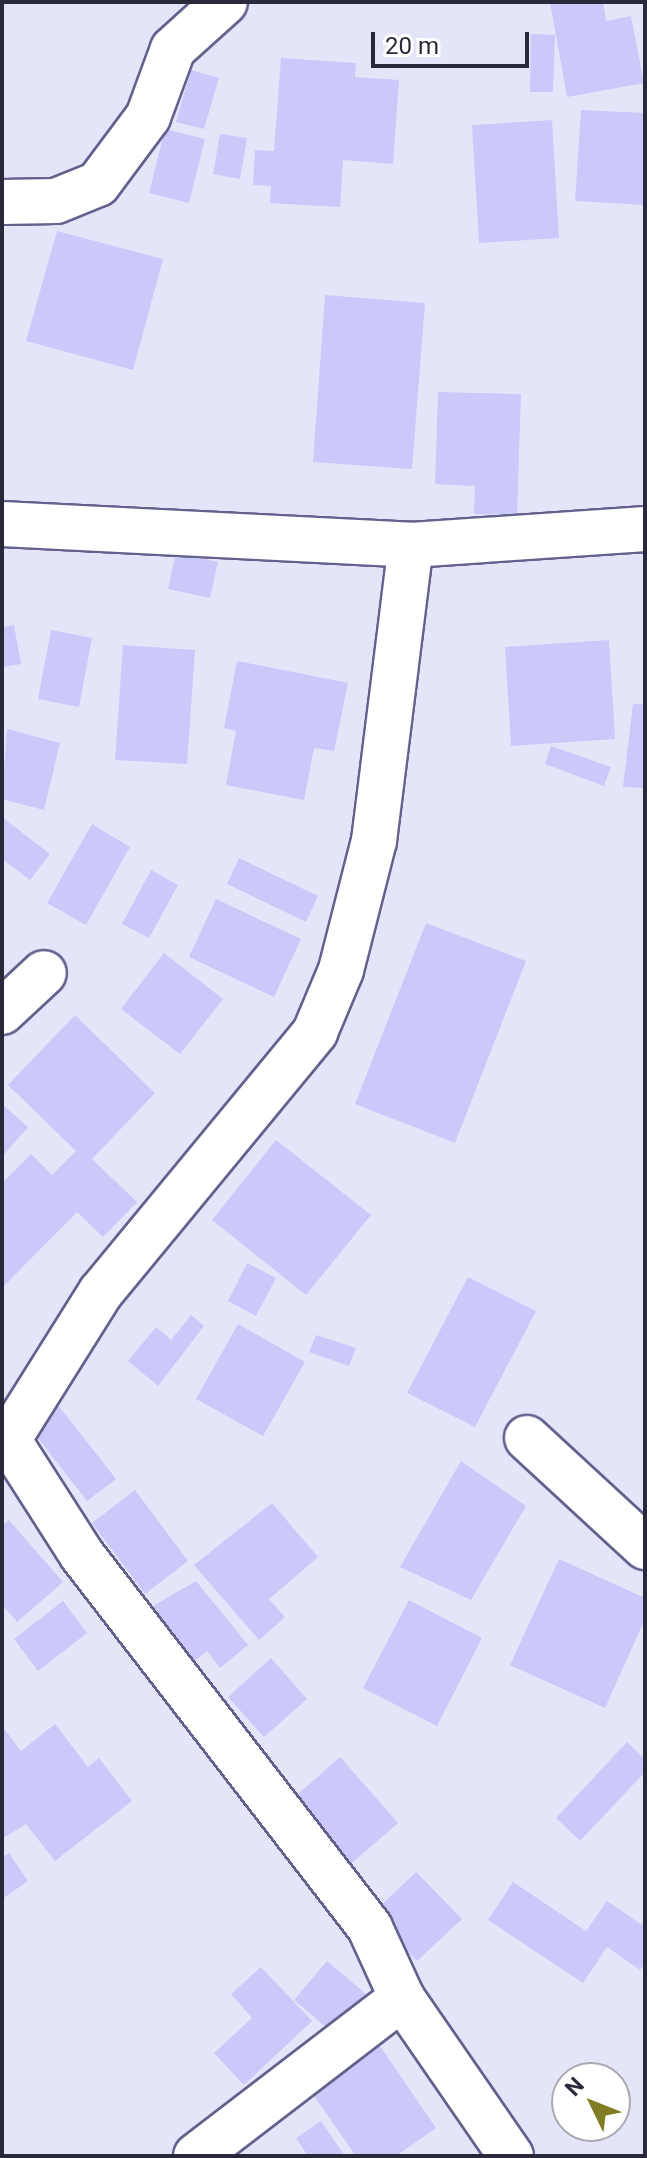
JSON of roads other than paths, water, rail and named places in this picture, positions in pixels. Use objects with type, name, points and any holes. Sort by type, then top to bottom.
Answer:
[{"type":"street","points":[[2,202],[56,201],[98,184],[148,117],[173,49],[225,2]]},
{"type":"street","points":[[2,524],[411,545],[645,529]]},
{"type":"street","points":[[411,545],[374,841],[341,970],[315,1032],[101,1292],[5,1435],[82,1555],[370,1928],[402,1998],[511,2156]]},
{"type":"street","points":[[2,1012],[44,973]]},
{"type":"street","points":[[527,1438],[645,1547]]},
{"type":"street","points":[[196,2156],[402,1998]]}]
